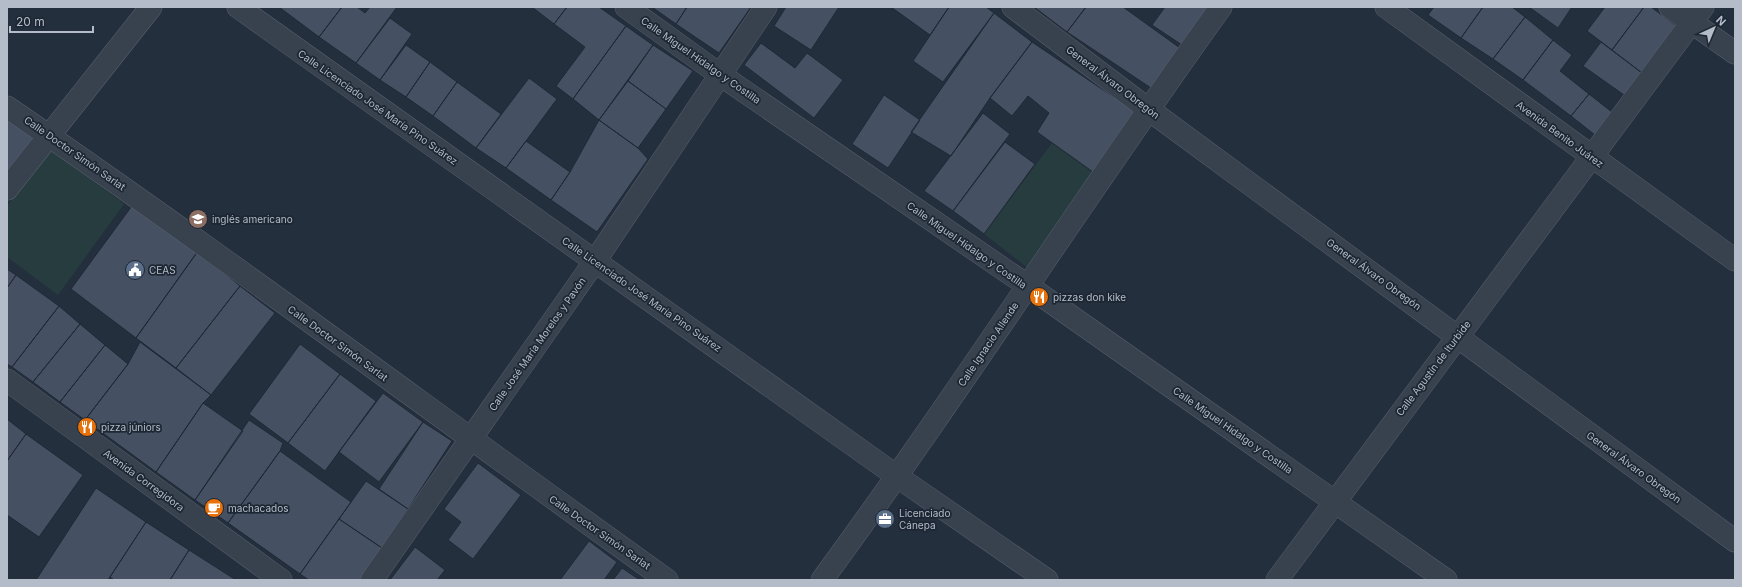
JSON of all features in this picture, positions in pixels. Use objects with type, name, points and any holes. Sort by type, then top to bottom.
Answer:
[{"type":"street","points":[[7,189],[151,7]]},
{"type":"street","name":"Calle Licenciado José María Pino Suárez","points":[[238,7],[898,477],[1048,580]]},
{"type":"street","name":"Calle Miguel Hidalgo y Costilla","points":[[626,7],[719,74],[1028,286],[1446,580]]},
{"type":"street","name":"Calle José María Morelos y Pavón","points":[[372,580],[595,261],[719,74],[766,7]]},
{"type":"street","name":"General Álvaro Obregón","points":[[1013,7],[1735,541]]},
{"type":"street","name":"Calle Ignacio Allende","points":[[822,580],[898,477],[1148,108],[1221,7]]},
{"type":"street","name":"Avenida Benito Juárez","points":[[1386,7],[1735,260]]},
{"type":"street","points":[[1670,7],[1698,15],[1735,53]]},
{"type":"street","name":"Calle Agustín de Iturbide","points":[[1277,580],[1457,336],[1698,15]]},
{"type":"street","name":"Calle Doctor Simón Sarlat","points":[[7,106],[138,197],[471,440],[667,580]]},
{"type":"street","name":"Avenida Corregidora","points":[[7,380],[281,580]]},
{"type":"green space","points":[[1052,143],[1093,172],[1028,268],[984,234]]},
{"type":"green space","points":[[49,149],[124,204],[58,295],[7,257],[7,206]]},
{"type":"building","points":[[279,7],[342,7],[319,37]]},
{"type":"building","points":[[342,7],[357,7],[365,13],[370,7],[397,7],[356,63],[319,37]]},
{"type":"building","points":[[532,7],[567,7],[554,24]]},
{"type":"building","points":[[567,7],[599,7],[626,26],[573,99],[556,86],[585,47],[554,24]]},
{"type":"building","points":[[652,7],[687,7],[676,24]]},
{"type":"building","points":[[687,7],[751,7],[719,53],[676,24]]},
{"type":"building","points":[[786,7],[839,7],[811,50],[774,26]]},
{"type":"building","points":[[891,7],[949,7],[930,35]]},
{"type":"building","points":[[949,7],[986,7],[994,13],[943,82],[913,61]]},
{"type":"building","points":[[1034,7],[1086,7],[1067,32]]},
{"type":"building","points":[[1086,7],[1123,7],[1180,48],[1151,88],[1067,32]]},
{"type":"building","points":[[1165,7],[1208,7],[1182,45],[1152,25]]},
{"type":"building","points":[[1434,7],[1483,7],[1461,38],[1428,15]]},
{"type":"building","points":[[1483,7],[1512,7],[1525,17],[1493,59],[1461,38]]},
{"type":"building","points":[[1529,7],[1572,7],[1558,28]]},
{"type":"building","points":[[1605,7],[1644,7],[1612,50],[1587,31]]},
{"type":"building","points":[[1644,7],[1651,7],[1678,27],[1642,73],[1612,50]]},
{"type":"building","points":[[994,13],[1032,42],[990,98],[951,156],[911,132]]},
{"type":"building","points":[[1525,17],[1553,40],[1523,80],[1493,59]]},
{"type":"building","points":[[390,18],[412,34],[380,80],[356,63]]},
{"type":"building","points":[[626,26],[653,45],[599,120],[573,99]]},
{"type":"building","points":[[1553,40],[1572,55],[1560,71],[1589,94],[1571,116],[1523,80]]},
{"type":"building","points":[[1032,42],[1136,112],[1093,172],[1037,132],[1049,113],[1028,96],[1012,116],[990,98]]},
{"type":"building","points":[[1601,42],[1642,73],[1624,95],[1583,66]]},
{"type":"building","points":[[761,43],[795,68],[807,53],[843,80],[814,118],[744,65]]},
{"type":"building","points":[[406,45],[430,62],[406,97],[380,80]]},
{"type":"building","points":[[653,45],[693,71],[666,109],[628,81]]},
{"type":"building","points":[[430,62],[457,82],[433,116],[406,97]]},
{"type":"building","points":[[529,78],[557,99],[506,168],[476,148]]},
{"type":"building","points":[[628,81],[666,109],[638,148],[599,120]]},
{"type":"building","points":[[457,82],[501,114],[476,148],[433,116]]},
{"type":"building","points":[[1589,94],[1617,116],[1600,139],[1571,116]]},
{"type":"building","points":[[884,95],[920,120],[888,168],[852,144]]},
{"type":"building","points":[[983,113],[1010,134],[953,211],[924,191]]},
{"type":"building","points":[[7,117],[36,139],[7,175]]},
{"type":"building","points":[[599,120],[638,148],[648,159],[597,232],[551,200],[570,172]]},
{"type":"building","points":[[526,141],[570,172],[551,200],[506,168]]},
{"type":"building","points":[[1005,142],[1035,164],[984,234],[953,211]]},
{"type":"building","name":"CEAS","points":[[134,203],[198,251],[136,338],[71,289]]},
{"type":"building","points":[[198,251],[240,286],[176,368],[136,338]]},
{"type":"building","points":[[7,269],[16,275],[7,288]]},
{"type":"building","points":[[16,275],[59,306],[12,367],[7,364],[7,288]]},
{"type":"building","points":[[240,286],[275,313],[211,395],[176,368]]},
{"type":"building","points":[[59,306],[80,324],[33,382],[12,367]]},
{"type":"building","points":[[80,324],[105,345],[60,402],[33,382]]},
{"type":"building","points":[[140,342],[211,395],[203,403],[156,472],[85,420],[128,364]]},
{"type":"building","points":[[300,344],[340,374],[288,443],[249,414]]},
{"type":"building","points":[[105,345],[128,364],[85,420],[60,402]]},
{"type":"building","points":[[340,374],[376,401],[325,471],[288,443]]},
{"type":"building","points":[[383,393],[423,422],[379,482],[339,452]]},
{"type":"building","points":[[203,403],[243,431],[195,500],[156,472]]},
{"type":"building","points":[[7,419],[26,434],[7,461]]},
{"type":"building","points":[[249,420],[283,443],[280,451],[228,523],[195,500]]},
{"type":"building","points":[[423,422],[452,441],[408,509],[379,489]]},
{"type":"building","points":[[26,434],[83,475],[39,537],[7,515],[7,461]]},
{"type":"building","points":[[280,451],[351,502],[300,574],[228,523]]},
{"type":"building","points":[[478,463],[521,495],[473,559],[448,540],[461,522],[444,509]]},
{"type":"building","points":[[366,481],[408,509],[382,548],[339,519]]},
{"type":"building","points":[[96,488],[146,522],[108,580],[36,580]]},
{"type":"building","points":[[339,519],[382,548],[361,580],[309,580],[300,574]]},
{"type":"building","points":[[146,522],[189,550],[170,580],[114,580],[110,577]]},
{"type":"building","points":[[589,541],[617,562],[604,580],[560,580]]},
{"type":"building","points":[[415,547],[445,570],[437,580],[390,580]]},
{"type":"building","points":[[189,550],[236,580],[170,580]]},
{"type":"building","points":[[622,568],[640,580],[613,580]]},
{"type":"place","name":"inglés americano","points":[[198,219]]},
{"type":"place","name":"CEAS","points":[[135,270]]},
{"type":"place","name":"pizzas don kike","points":[[1039,297]]},
{"type":"place","name":"pizza júniors","points":[[87,427]]},
{"type":"place","name":"machacados","points":[[214,508]]},
{"type":"place","name":"Licenciado Cánepa","points":[[885,519]]}]
